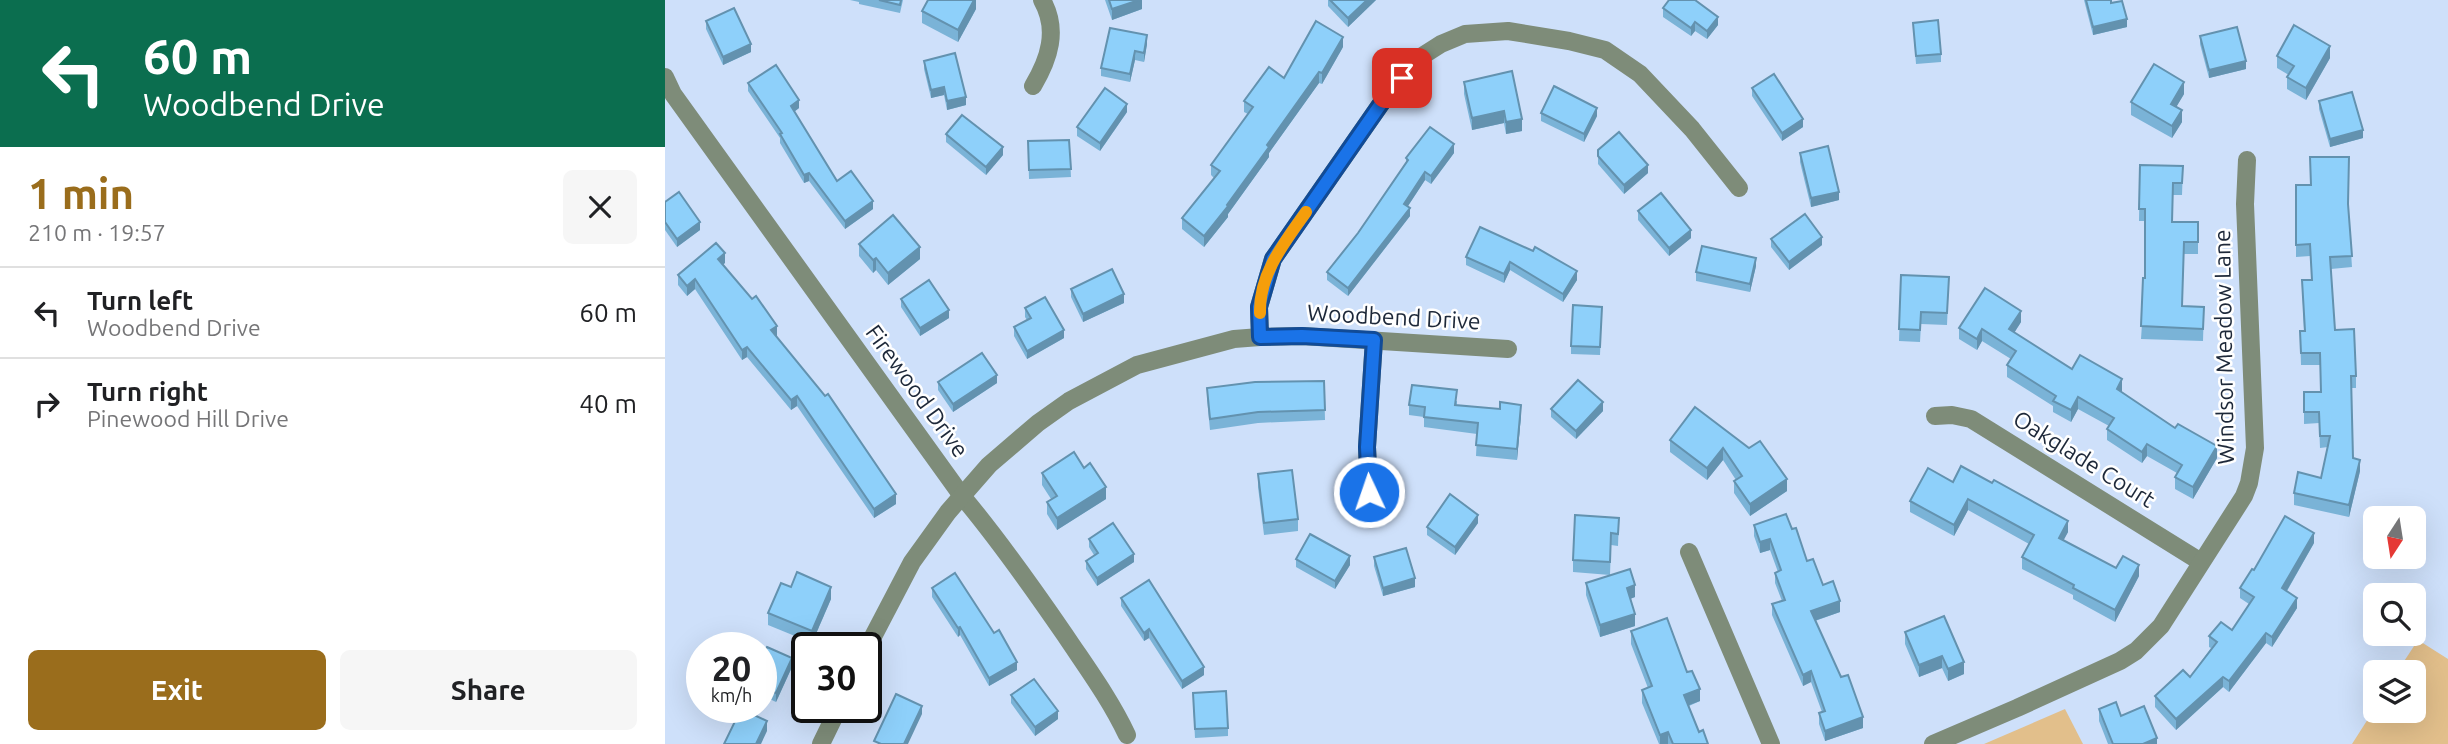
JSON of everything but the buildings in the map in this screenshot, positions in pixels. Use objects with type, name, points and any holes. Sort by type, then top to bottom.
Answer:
[{"type":"street","points":[[1033,86],[1047,62],[1050,44],[1050,27],[1042,0]]},
{"type":"street","points":[[1260,337],[1259,307],[1273,259],[1385,98],[1419,58],[1441,44],[1465,34],[1508,31],[1605,50],[1640,74],[1692,129],[1739,188]]},
{"type":"street","name":"Firewood Drive","points":[[665,77],[681,105],[962,496],[991,531],[1053,617],[1111,702],[1127,736]]},
{"type":"street","name":"Windsor Meadow Lane","points":[[1933,744],[2120,661],[2136,651],[2161,626],[2245,496],[2255,448],[2245,204],[2247,160]]},
{"type":"street","name":"Woodbend Drive","points":[[875,632],[912,562],[989,465],[1038,423],[1107,380],[1137,365],[1234,339],[1260,337],[1302,336],[1508,349]]},
{"type":"street","points":[[1369,492],[1367,447],[1374,340]]},
{"type":"street","name":"Oakglade Court","points":[[1935,416],[1952,415],[1971,419],[2201,562]]},
{"type":"street","points":[[1689,552],[1771,744]]},
{"type":"street","points":[[821,744],[831,723]]},
{"type":"shaded area","points":[[2426,645],[2448,659],[2448,744],[2352,744],[2365,723],[2426,723],[2426,660],[2405,660],[2414,646]]},
{"type":"shaded area","points":[[2065,709],[2083,744],[1984,744]]},
{"type":"slow traffic","points":[[1260,313],[1263,287],[1273,259],[1306,212]]},
{"type":"route","points":[[1369,492],[1367,447],[1374,340],[1302,336],[1260,337],[1259,307],[1273,259],[1385,98],[1402,78]]}]
